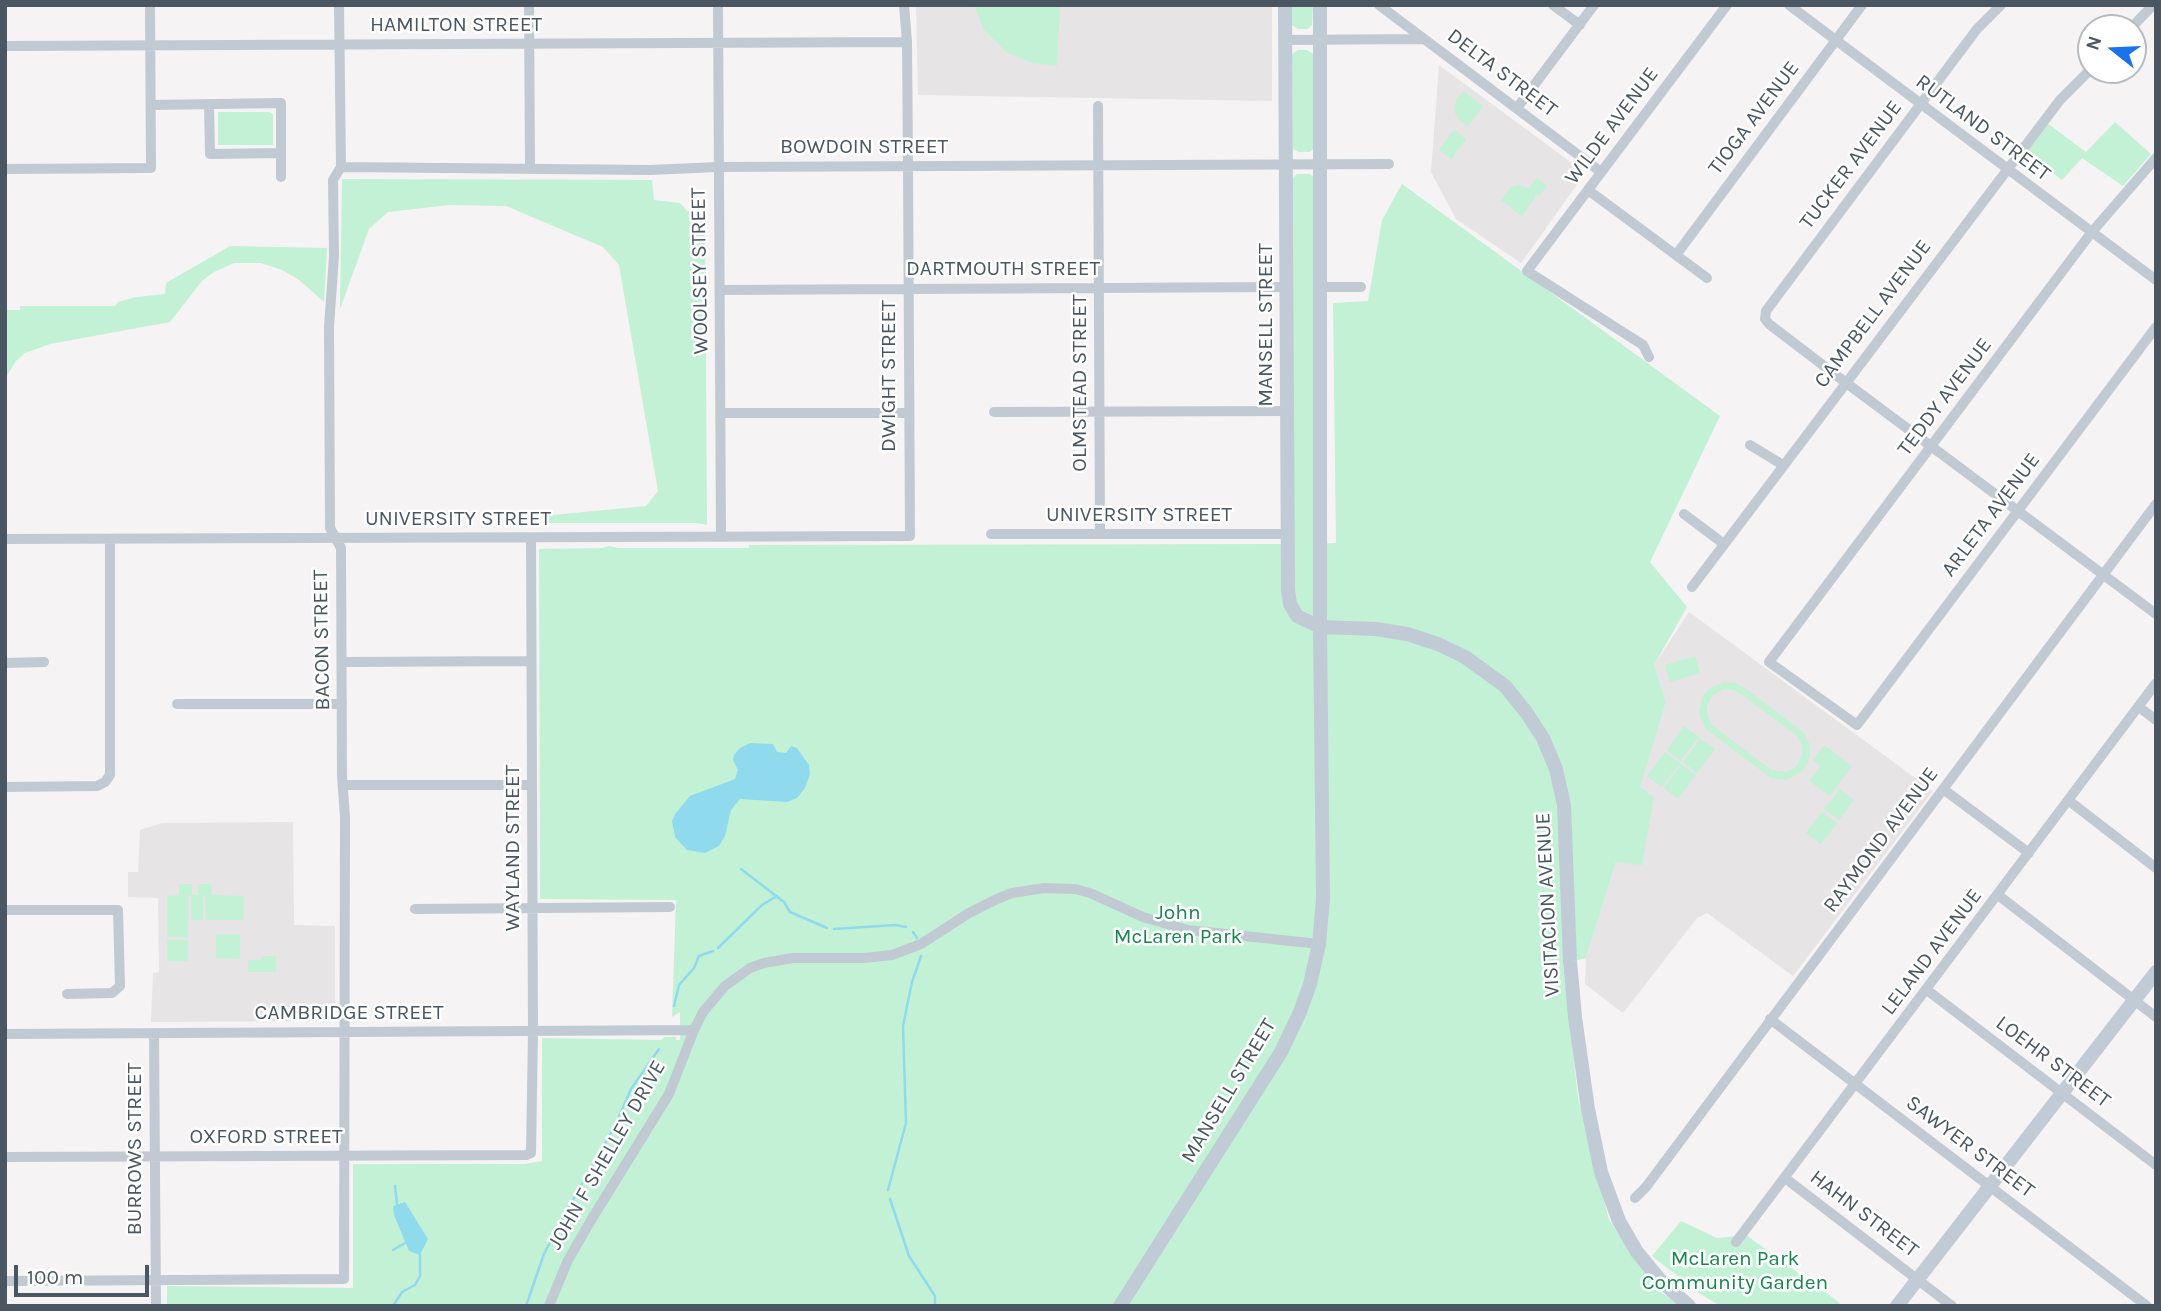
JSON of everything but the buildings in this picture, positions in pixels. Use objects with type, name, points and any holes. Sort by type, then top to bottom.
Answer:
[{"type":"street","points":[[5,169],[151,168],[150,5]]},
{"type":"street","name":"BACON STREET","points":[[156,1280],[344,1279],[341,548],[330,528],[329,327],[334,256],[333,180],[341,167],[339,5]]},
{"type":"street","points":[[529,5],[530,167]]},
{"type":"street","name":"WOOLSEY STREET","points":[[718,5],[721,537]]},
{"type":"street","name":"DWIGHT STREET","points":[[904,5],[907,42],[910,536]]},
{"type":"street","name":"MANSELL STREET","points":[[1286,5],[1290,604],[1297,616],[1320,627]]},
{"type":"street","name":"MANSELL STREET","points":[[1120,1306],[1281,1052],[1300,1012],[1319,944],[1323,899],[1320,5]]},
{"type":"street","name":"DELTA STREET","points":[[1380,5],[1601,172]]},
{"type":"street","points":[[1553,5],[1580,25]]},
{"type":"street","points":[[1517,108],[1594,5]]},
{"type":"street","name":"WILDE AVENUE","points":[[1649,357],[1643,345],[1527,271],[1727,5]]},
{"type":"street","name":"RUTLAND STREET","points":[[1789,5],[2156,280]]},
{"type":"street","name":"TIOGA AVENUE","points":[[1676,255],[1862,5]]},
{"type":"street","name":"TUCKER AVENUE","points":[[1845,382],[1769,324],[1765,318],[1766,311],[1977,29],[2001,5]]},
{"type":"street","points":[[1286,40],[1425,39]]},
{"type":"street","name":"HAMILTON STREET","points":[[5,46],[907,42]]},
{"type":"street","name":"CAMPBELL AVENUE","points":[[1692,587],[2060,100],[2077,83]]},
{"type":"street","points":[[151,105],[281,103],[281,177]]},
{"type":"street","points":[[209,104],[210,154],[281,153]]},
{"type":"street","name":"OLMSTEAD STREET","points":[[1098,106],[1100,534]]},
{"type":"street","name":"TEDDY AVENUE","points":[[1857,725],[1769,662],[2091,233],[2156,158]]},
{"type":"street","name":"BOWDOIN STREET","points":[[341,167],[650,170],[718,167],[1389,164]]},
{"type":"street","points":[[1588,190],[1707,278]]},
{"type":"street","name":"DARTMOUTH STREET","points":[[720,290],[1287,287]]},
{"type":"street","points":[[1321,287],[1361,287]]},
{"type":"street","name":"ARLETA AVENUE","points":[[1857,725],[2156,327]]},
{"type":"street","points":[[1845,382],[2156,614]]},
{"type":"street","points":[[994,412],[1287,411]]},
{"type":"street","points":[[721,413],[908,413]]},
{"type":"street","points":[[1750,446],[1783,465]]},
{"type":"street","name":"RAYMOND AVENUE","points":[[1635,1198],[1646,1187],[2156,504]]},
{"type":"street","points":[[1684,514],[1724,544]]},
{"type":"street","name":"UNIVERSITY STREET","points":[[990,534],[1288,534]]},
{"type":"street","name":"UNIVERSITY STREET","points":[[5,540],[910,536]]},
{"type":"street","name":"WAYLAND STREET","points":[[526,1155],[531,1153],[533,1146],[531,538]]},
{"type":"street","points":[[5,787],[92,787],[105,782],[110,775],[110,539]]},
{"type":"street","name":"VISITACION AVENUE","points":[[1320,627],[1391,631],[1423,638],[1451,649],[1479,665],[1505,686],[1543,738],[1556,769],[1564,805],[1574,1008],[1585,1090],[1601,1172],[1619,1222],[1637,1252],[1660,1280],[1689,1306]]},
{"type":"street","points":[[342,662],[531,661]]},
{"type":"street","points":[[5,663],[44,662]]},
{"type":"street","name":"LELAND AVENUE","points":[[1736,1242],[2156,683]]},
{"type":"street","points":[[177,705],[342,704]]},
{"type":"street","points":[[2138,707],[2156,720]]},
{"type":"street","points":[[344,785],[532,785]]},
{"type":"street","points":[[1943,789],[2029,853]]},
{"type":"street","points":[[2068,800],[2156,868]]},
{"type":"street","name":"JOHN F SHELLEY DRIVE","points":[[549,1306],[568,1260],[586,1228],[670,1094],[694,1030],[704,1012],[725,985],[750,968],[793,958],[864,958],[892,955],[921,944],[983,905],[1028,890],[1059,888],[1090,893],[1143,917],[1188,930],[1319,944]]},
{"type":"street","points":[[1998,895],[2156,1017]]},
{"type":"street","points":[[415,909],[670,907]]},
{"type":"street","points":[[5,910],[118,910],[120,986],[117,991],[67,994]]},
{"type":"street","points":[[1898,1306],[2156,972]]},
{"type":"street","name":"LOEHR STREET","points":[[1927,990],[2156,1164]]},
{"type":"street","name":"SAWYER STREET","points":[[1770,1019],[2147,1306]]},
{"type":"street","name":"CAMBRIDGE STREET","points":[[5,1034],[694,1030]]},
{"type":"street","name":"BURROWS STREET","points":[[154,1033],[156,1306]]},
{"type":"street","name":"OXFORD STREET","points":[[5,1157],[526,1155]]},
{"type":"street","name":"HAHN STREET","points":[[1785,1178],[1952,1306]]},
{"type":"street","points":[[5,1281],[156,1280]]},
{"type":"shaded area","points":[[916,5],[1272,5],[1272,101],[918,95]]},
{"type":"shaded area","points":[[1439,65],[1580,169],[1584,175],[1521,263],[1456,219],[1431,172]]},
{"type":"shaded area","points":[[1689,612],[1933,791],[1793,976],[1707,913],[1697,918],[1623,1013],[1585,984],[1586,958],[1666,702],[1654,665]]},
{"type":"shaded area","points":[[293,822],[294,925],[335,926],[335,1021],[151,1022],[153,973],[159,972],[158,898],[128,897],[128,872],[138,872],[140,830],[162,823]]},
{"type":"green space","points":[[974,5],[1058,5],[1057,66],[1032,63],[1006,52],[984,30]]},
{"type":"green space","points":[[1292,5],[1313,5],[1312,25],[1308,29],[1298,29],[1292,25]]},
{"type":"green space","points":[[1298,50],[1307,50],[1313,54],[1314,149],[1309,152],[1293,149],[1292,54]]},
{"type":"green space","points":[[1463,91],[1483,106],[1468,126],[1458,119],[1454,111],[1456,100]]},
{"type":"green space","points":[[218,112],[273,114],[273,145],[218,145]]},
{"type":"green space","points":[[2115,122],[2151,154],[2123,186],[2082,158],[2062,180],[2025,152],[2047,123],[2086,152]]},
{"type":"green space","points":[[1454,129],[1466,139],[1451,159],[1439,150]]},
{"type":"green space","name":"John McLaren Park","points":[[1297,174],[1314,177],[1316,544],[1336,543],[1333,303],[1368,301],[1382,220],[1402,184],[1720,416],[1650,562],[1687,607],[1654,665],[1666,702],[1640,787],[1654,797],[1642,865],[1616,862],[1586,958],[1563,964],[1578,1098],[1609,1220],[1658,1290],[1680,1306],[167,1306],[167,1286],[353,1288],[353,1164],[525,1164],[542,1161],[542,1038],[661,1040],[664,1037],[676,1037],[676,1040],[680,1040],[680,1012],[672,1017],[676,900],[540,899],[539,549],[609,546],[749,548],[749,545],[1294,544],[1293,178]]},
{"type":"green space","points":[[1537,178],[1547,186],[1539,196],[1534,193],[1536,196],[1522,216],[1501,200],[1511,187],[1518,185],[1529,188]]},
{"type":"green space","points":[[342,179],[652,180],[654,200],[680,203],[687,211],[700,211],[700,208],[705,208],[707,525],[543,523],[543,516],[646,506],[658,491],[619,265],[603,247],[506,206],[449,205],[388,212],[369,229],[340,309]]},
{"type":"green space","points":[[230,246],[327,248],[324,302],[298,279],[282,270],[261,263],[234,263],[202,281],[170,322],[50,344],[25,353],[16,361],[5,379],[5,310],[20,310],[20,306],[115,306],[118,302],[136,297],[165,294],[166,283]]},
{"type":"green space","points":[[1695,656],[1700,673],[1670,682],[1665,665]]},
{"type":"green space","points":[[1724,682],[1735,683],[1804,733],[1810,753],[1808,763],[1801,772],[1786,780],[1771,778],[1706,729],[1699,714],[1702,697],[1709,689]],"holes":[[[1724,689],[1733,690],[1796,735],[1803,753],[1796,767],[1786,772],[1771,770],[1712,725],[1707,714],[1707,705],[1713,695]]]},
{"type":"green space","points":[[1684,726],[1699,737],[1681,761],[1667,750]]},
{"type":"green space","points":[[1700,739],[1715,749],[1697,773],[1683,762]]},
{"type":"green space","points":[[1824,745],[1852,766],[1830,796],[1809,781],[1821,766],[1813,760]]},
{"type":"green space","points":[[1665,752],[1680,763],[1662,787],[1647,776]]},
{"type":"green space","points":[[1681,764],[1696,775],[1678,799],[1664,788]]},
{"type":"green space","points":[[1840,789],[1854,800],[1839,820],[1824,809]]},
{"type":"green space","points":[[1822,812],[1837,823],[1821,844],[1806,833]]},
{"type":"green space","points":[[179,884],[192,884],[192,895],[198,895],[198,884],[211,884],[212,895],[244,896],[243,920],[206,920],[205,895],[203,920],[191,920],[191,896],[188,895],[188,937],[167,937],[167,896],[179,895]]},
{"type":"green space","points":[[216,934],[240,934],[240,959],[216,958]]},
{"type":"green space","points":[[167,940],[188,940],[188,961],[167,961]]},
{"type":"green space","points":[[261,956],[276,956],[276,972],[248,972],[248,960],[261,960]]},
{"type":"green space","name":"McLaren Park Community Garden","points":[[1681,1221],[1717,1238],[1746,1235],[1840,1303],[1837,1306],[1720,1306],[1652,1256]]},
{"type":"water","points":[[750,743],[773,744],[777,752],[786,753],[791,746],[797,748],[809,765],[810,774],[805,788],[797,798],[787,802],[740,799],[731,810],[725,836],[719,846],[705,853],[687,850],[675,837],[672,821],[675,814],[690,796],[735,779],[738,770],[733,760],[734,755]]},
{"type":"water","points":[[405,1202],[428,1239],[420,1255],[409,1251],[394,1215],[393,1206]]},
{"type":"waterway","points":[[741,869],[784,902],[790,912],[827,928]]},
{"type":"waterway","points":[[718,948],[762,905],[777,896]]},
{"type":"waterway","points":[[834,929],[895,925],[906,927]]},
{"type":"waterway","points":[[913,932],[917,938]]},
{"type":"waterway","points":[[674,1006],[679,985],[694,968],[699,956],[713,951]]},
{"type":"waterway","points":[[888,1190],[906,1123],[903,1026],[912,982],[921,956]]},
{"type":"waterway","points":[[526,1306],[544,1254],[615,1126],[631,1089],[659,1049]]},
{"type":"waterway","points":[[395,1186],[397,1204]]},
{"type":"waterway","points":[[890,1199],[909,1256],[935,1296],[935,1306]]},
{"type":"waterway","points":[[393,1250],[405,1243]]},
{"type":"waterway","points":[[393,1306],[402,1292],[415,1285],[420,1276],[420,1255]]}]
